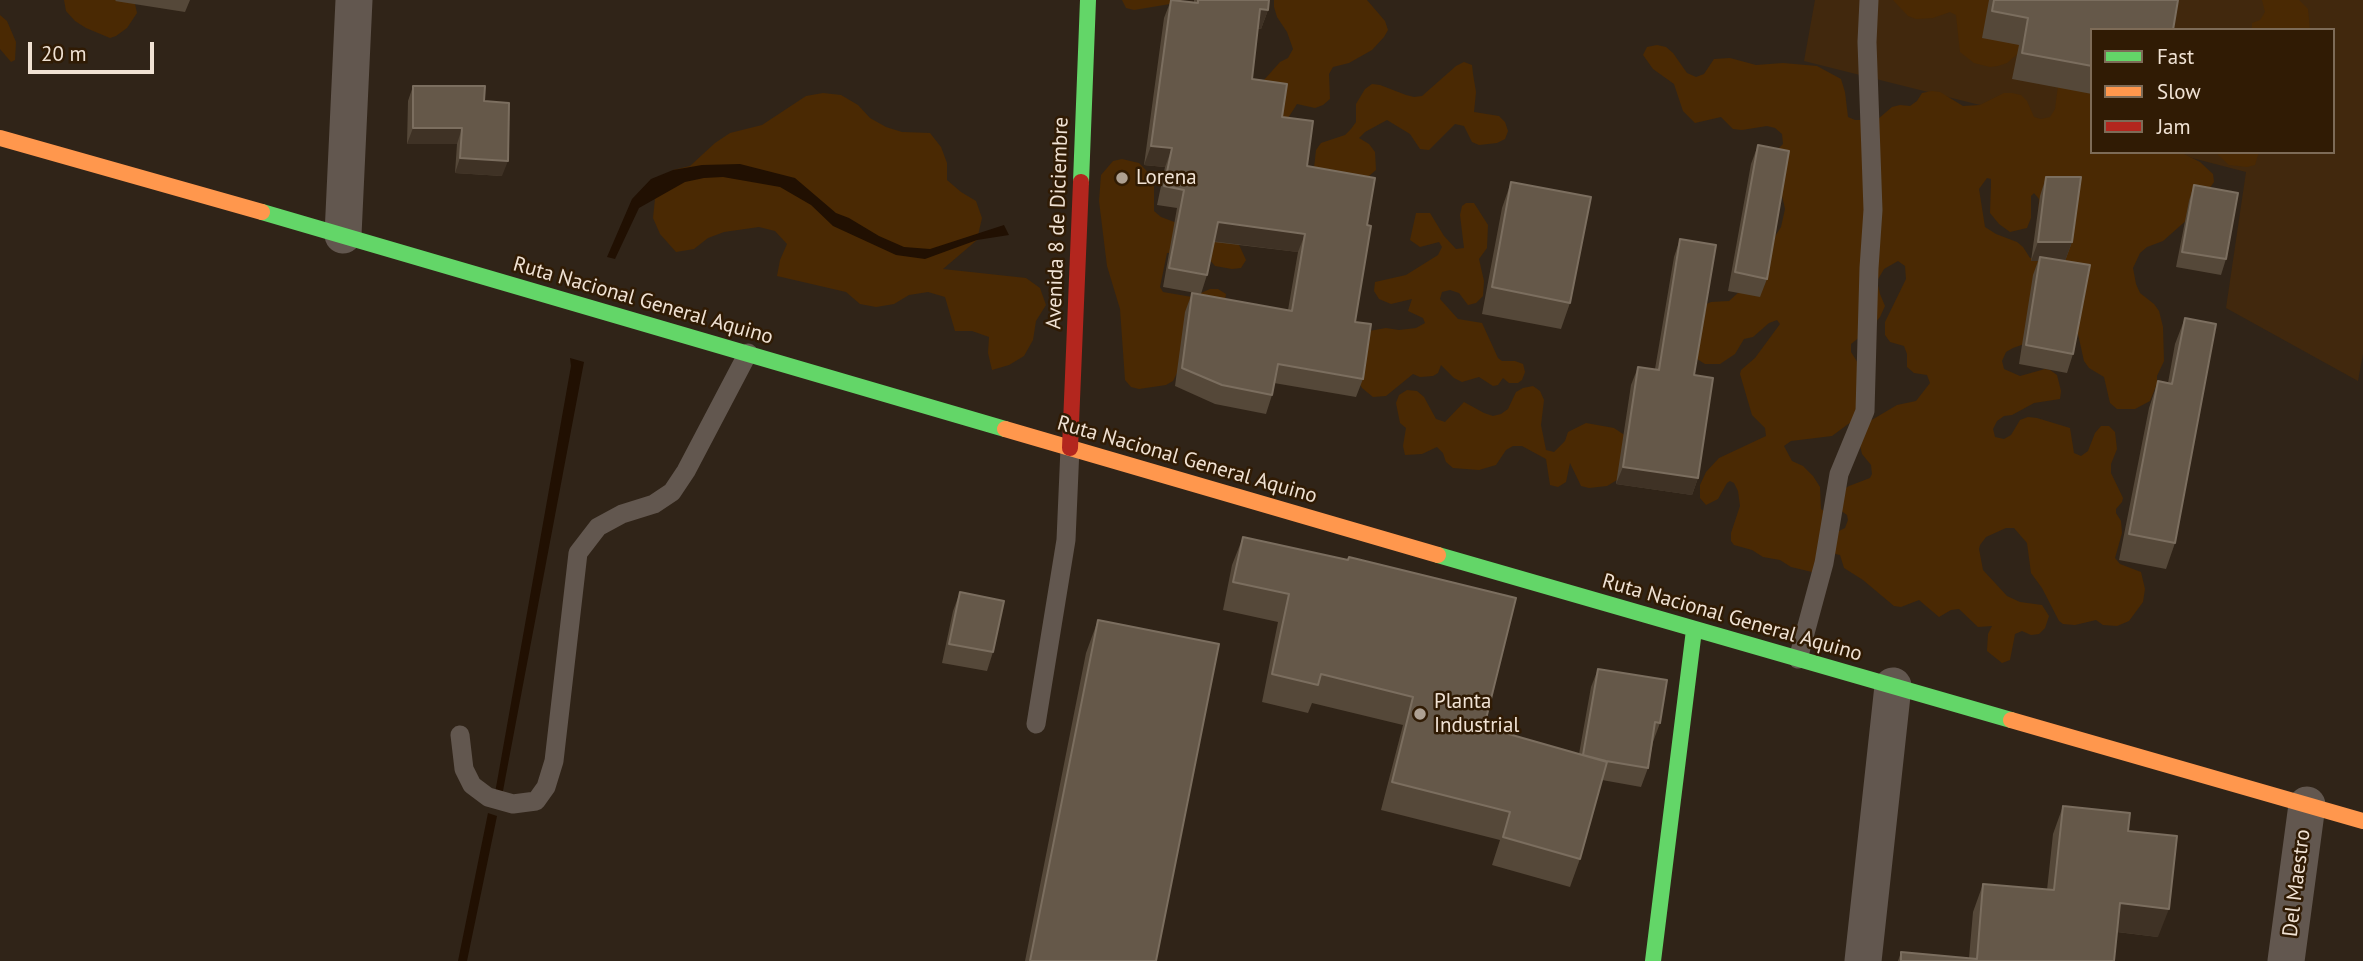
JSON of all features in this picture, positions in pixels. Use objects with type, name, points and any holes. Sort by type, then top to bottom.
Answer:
[{"type":"main road","name":"Avenida 8 de Diciembre","points":[[1070,448],[1088,0]]},
{"type":"main road","name":"Ruta Nacional General Aquino","points":[[0,138],[344,234],[1694,630],[2363,821]]},
{"type":"main road","points":[[1653,961],[1694,630]]},
{"type":"street","points":[[344,234],[354,0]]},
{"type":"street","points":[[1863,961],[1894,687]]},
{"type":"street","name":"Del Maestro","points":[[2286,961],[2307,805]]},
{"type":"lane","points":[[1798,659],[1824,563],[1839,474],[1865,411],[1873,210],[1867,42],[1869,0]]},
{"type":"lane","points":[[460,735],[464,769],[472,785],[488,797],[513,804],[536,801],[546,787],[554,761],[578,553],[598,527],[622,514],[654,505],[672,492],[686,471],[748,353]]},
{"type":"lane","points":[[1036,724],[1066,540],[1070,448]]},
{"type":"shaded area","points":[[64,0],[132,0],[137,13],[127,28],[110,38],[75,21],[66,11]]},
{"type":"shaded area","points":[[1122,0],[1183,0],[1134,10],[1126,8]]},
{"type":"shaded area","points":[[1274,0],[1367,0],[1385,21],[1388,30],[1372,50],[1349,63],[1333,67],[1329,74],[1330,99],[1315,108],[1297,104],[1283,126],[1255,95],[1264,80],[1280,62],[1288,58],[1293,49],[1287,32],[1277,17]]},
{"type":"shaded area","points":[[1815,0],[2363,0],[2363,354],[2358,381],[2226,308],[2246,172],[2177,154],[2335,154],[2335,28],[2090,28],[2090,132],[1804,61]]},
{"type":"shaded area","points":[[1893,0],[2019,0],[2021,51],[2007,63],[1998,66],[1974,63],[1960,52],[1956,15],[1950,12],[1933,18],[1916,19],[1908,16]]},
{"type":"shaded area","points":[[2262,0],[2299,0],[2308,9],[2310,28],[2252,28],[2252,23],[2260,20],[2265,12]]},
{"type":"shaded area","points":[[0,15],[7,21],[16,42],[15,60],[11,62],[0,49]]},
{"type":"shaded area","points":[[1647,47],[1666,47],[1687,73],[1696,77],[1704,74],[1714,59],[1730,58],[1756,65],[1783,63],[1817,66],[1841,79],[1848,117],[1855,120],[1878,119],[1892,107],[1910,106],[1922,93],[1932,91],[1940,92],[1963,106],[1980,105],[2004,93],[2012,93],[2021,95],[2027,101],[2034,117],[2050,117],[2055,109],[2058,86],[2090,53],[2090,154],[2184,154],[2200,162],[2213,174],[2214,182],[2189,218],[2163,241],[2140,253],[2133,268],[2140,293],[2159,311],[2163,327],[2164,361],[2150,401],[2135,409],[2117,409],[2110,403],[2104,377],[2089,368],[2084,361],[2078,334],[2072,327],[2013,348],[2006,352],[2002,361],[2004,369],[2020,376],[2050,370],[2057,375],[2061,391],[2060,399],[2034,403],[2012,415],[2004,416],[1997,421],[1993,429],[1995,437],[2004,439],[2011,435],[2020,420],[2037,418],[2070,428],[2074,453],[2081,456],[2088,451],[2101,426],[2109,426],[2115,432],[2117,449],[2111,464],[2111,473],[2123,498],[2116,509],[2122,533],[2115,558],[2120,564],[2141,572],[2145,589],[2143,602],[2129,621],[2117,626],[2103,625],[2096,620],[2075,625],[2059,621],[2031,573],[2027,543],[2014,528],[2006,528],[1986,537],[1980,545],[1983,570],[2007,596],[2020,602],[2042,605],[2049,616],[2045,628],[2039,634],[2031,635],[2022,631],[2015,634],[2010,660],[2002,663],[1987,651],[1988,634],[1992,626],[1978,627],[1959,609],[1939,617],[1919,600],[1901,607],[1894,606],[1844,568],[1840,555],[1831,553],[1837,532],[1845,528],[1848,520],[1847,515],[1840,510],[1838,493],[1870,478],[1872,474],[1871,465],[1862,454],[1859,441],[1870,421],[1897,405],[1916,401],[1930,383],[1927,375],[1914,373],[1907,367],[1904,346],[1890,342],[1885,335],[1885,322],[1906,279],[1905,266],[1898,261],[1884,269],[1877,281],[1885,306],[1880,317],[1851,344],[1851,352],[1861,368],[1855,419],[1832,436],[1791,441],[1784,446],[1792,461],[1803,466],[1813,476],[1820,487],[1821,509],[1828,514],[1812,572],[1791,567],[1780,560],[1763,557],[1752,550],[1734,545],[1731,533],[1740,506],[1734,483],[1727,483],[1718,499],[1706,505],[1700,498],[1700,485],[1706,472],[1719,458],[1766,436],[1765,428],[1752,415],[1740,374],[1780,324],[1777,320],[1769,323],[1753,337],[1744,339],[1735,354],[1720,364],[1705,364],[1692,352],[1702,306],[1711,302],[1729,301],[1739,292],[1781,227],[1785,209],[1779,182],[1777,150],[1783,144],[1782,134],[1767,126],[1733,129],[1721,117],[1695,123],[1683,111],[1674,84],[1653,69],[1643,55]],"holes":[[[1987,178],[1991,179],[1990,213],[2010,232],[2027,228],[2031,218],[2031,196],[2034,193],[2039,199],[2035,259],[2030,258],[2017,242],[1985,227],[1979,189]]]},
{"type":"shaded area","points":[[1464,62],[1472,65],[1476,92],[1474,112],[1499,116],[1508,131],[1505,139],[1479,145],[1472,142],[1464,126],[1455,124],[1429,150],[1420,149],[1410,134],[1387,120],[1359,138],[1375,152],[1376,170],[1369,176],[1352,186],[1314,168],[1316,150],[1321,143],[1345,135],[1351,129],[1356,122],[1356,104],[1365,89],[1372,84],[1414,97],[1422,96]]},
{"type":"shaded area","points":[[823,93],[841,95],[886,127],[902,132],[930,133],[941,147],[947,163],[947,180],[976,201],[982,218],[977,240],[943,269],[1026,278],[1040,288],[1046,305],[1036,321],[1033,340],[1024,356],[1009,365],[992,370],[988,353],[989,337],[972,331],[955,331],[945,297],[928,292],[909,295],[894,304],[876,307],[860,304],[846,292],[777,276],[787,244],[775,231],[759,227],[724,232],[708,238],[694,249],[676,252],[660,234],[653,218],[655,199],[673,170],[690,166],[730,133],[762,125],[806,96]]},
{"type":"shaded area","points":[[2217,154],[2258,154],[2255,165],[2229,165]]},
{"type":"shaded area","points":[[1122,159],[1139,163],[1146,170],[1154,186],[1154,211],[1161,217],[1235,236],[1246,260],[1241,268],[1232,269],[1215,266],[1209,259],[1179,252],[1167,253],[1160,287],[1163,292],[1192,297],[1210,289],[1218,289],[1226,294],[1225,301],[1173,381],[1166,385],[1139,389],[1131,387],[1125,380],[1120,309],[1107,266],[1099,201],[1101,175],[1113,161]]},
{"type":"shaded area","points":[[740,164],[795,178],[836,213],[904,247],[930,249],[1004,225],[1009,235],[977,240],[925,259],[896,255],[833,226],[811,205],[780,187],[723,177],[704,178],[685,182],[639,208],[615,259],[607,257],[632,199],[651,179],[673,170],[702,165]]},
{"type":"shaded area","points":[[1474,203],[1488,225],[1487,248],[1479,259],[1484,281],[1483,296],[1476,303],[1468,305],[1459,293],[1450,290],[1442,292],[1440,299],[1458,319],[1482,323],[1498,358],[1523,364],[1525,372],[1522,380],[1509,383],[1503,378],[1498,385],[1493,386],[1479,377],[1462,382],[1441,365],[1438,373],[1433,376],[1420,377],[1413,374],[1386,396],[1373,397],[1358,381],[1369,331],[1416,328],[1425,323],[1423,318],[1408,311],[1412,299],[1391,304],[1379,299],[1374,291],[1375,282],[1406,275],[1438,255],[1442,247],[1439,242],[1420,247],[1410,240],[1416,213],[1430,213],[1444,236],[1456,249],[1464,248],[1460,215],[1462,206]]},
{"type":"shaded area","points":[[570,358],[584,362],[502,796],[495,793],[571,366]]},
{"type":"shaded area","points":[[1533,386],[1540,391],[1544,400],[1541,425],[1546,450],[1554,452],[1565,441],[1568,432],[1586,423],[1614,428],[1629,438],[1622,477],[1607,486],[1581,486],[1570,463],[1566,482],[1558,487],[1550,485],[1546,459],[1522,446],[1513,446],[1506,450],[1496,465],[1479,470],[1453,468],[1437,447],[1422,454],[1405,455],[1403,446],[1406,428],[1400,423],[1396,403],[1399,395],[1407,390],[1417,391],[1424,397],[1436,419],[1445,422],[1464,402],[1493,416],[1501,414],[1508,409],[1516,392]]},
{"type":"shaded area","points":[[488,813],[497,816],[467,961],[458,961]]},
{"type":"building","points":[[1171,0],[1198,3],[1198,0],[1269,0],[1268,10],[1260,9],[1252,79],[1287,84],[1282,117],[1313,121],[1307,166],[1375,178],[1367,225],[1371,226],[1355,322],[1371,324],[1363,379],[1278,364],[1272,395],[1222,385],[1182,368],[1192,293],[1292,311],[1305,234],[1218,222],[1207,275],[1169,268],[1184,190],[1164,186],[1172,148],[1151,146]]},
{"type":"building","points":[[1994,0],[2178,0],[2173,28],[2090,28],[2090,66],[2022,53],[2028,18],[1992,11]]},
{"type":"building","points":[[413,86],[485,86],[484,101],[509,103],[508,161],[460,158],[462,128],[413,128]]},
{"type":"building","points":[[1758,145],[1789,151],[1767,279],[1735,272]]},
{"type":"building","points":[[2046,177],[2081,177],[2072,242],[2038,242]]},
{"type":"building","points":[[1511,182],[1591,197],[1570,303],[1492,287]]},
{"type":"building","points":[[2194,185],[2238,193],[2226,259],[2182,252]]},
{"type":"building","points":[[1680,239],[1716,245],[1694,375],[1713,378],[1698,478],[1623,467],[1638,367],[1659,370]]},
{"type":"building","points":[[2040,257],[2090,265],[2073,354],[2026,345]]},
{"type":"building","points":[[2185,318],[2216,324],[2175,543],[2129,534],[2158,381],[2172,384]]},
{"type":"building","points":[[1243,537],[1348,560],[1349,557],[1516,598],[1484,727],[1607,762],[1580,859],[1503,837],[1510,812],[1392,782],[1413,697],[1321,674],[1318,685],[1272,674],[1289,594],[1233,582]]},
{"type":"building","points":[[960,592],[1004,601],[993,652],[949,644]]},
{"type":"building","points":[[1098,620],[1219,644],[1156,961],[1030,961]]},
{"type":"building","points":[[1598,669],[1667,680],[1660,723],[1655,722],[1648,768],[1583,755]]},
{"type":"building","points":[[2063,806],[2130,813],[2128,831],[2177,836],[2169,909],[2120,903],[2114,961],[1901,961],[1901,952],[1977,959],[1983,884],[2054,890]]},
{"type":"traffic: fast","points":[[1081,182],[1088,0]]},
{"type":"traffic: fast","points":[[262,212],[1005,429]]},
{"type":"traffic: fast","points":[[1438,555],[2011,720]]},
{"type":"traffic: fast","points":[[1653,961],[1694,630]]},
{"type":"traffic: slow","points":[[0,138],[262,212]]},
{"type":"traffic: slow","points":[[1005,429],[1438,555]]},
{"type":"traffic: slow","points":[[2011,720],[2363,821]]},
{"type":"traffic: jam","points":[[1070,448],[1081,182]]},
{"type":"place","name":"Lorena","points":[[1122,178]]},
{"type":"place","name":"Planta Industrial","points":[[1420,714]]}]
